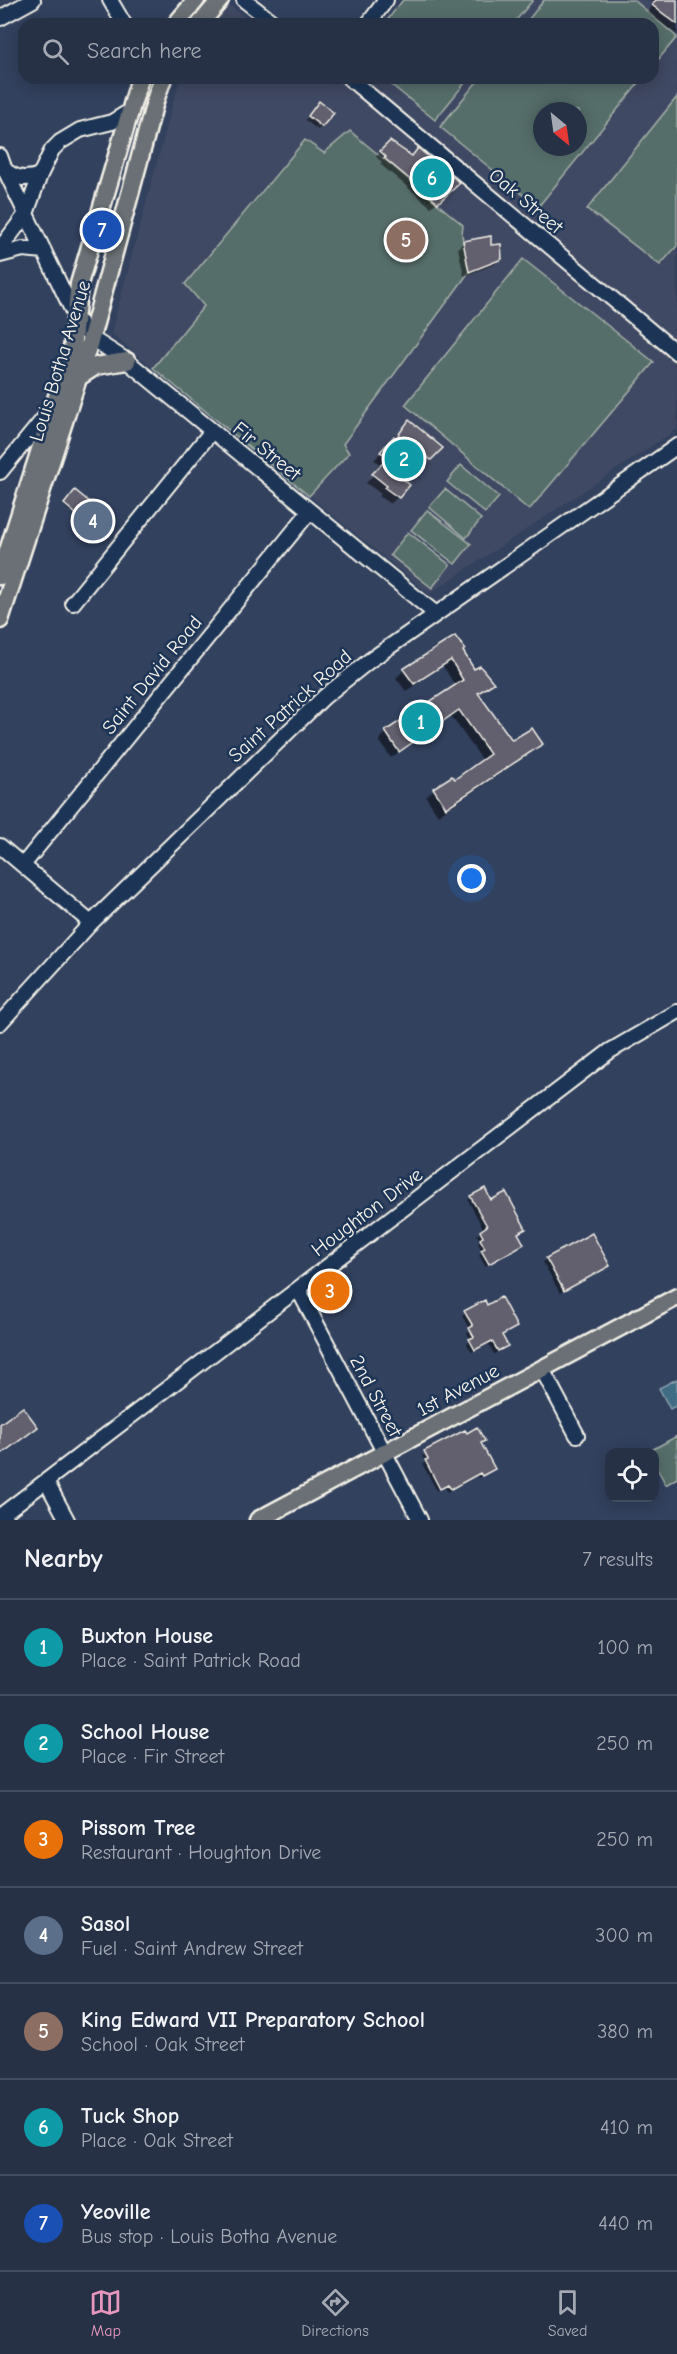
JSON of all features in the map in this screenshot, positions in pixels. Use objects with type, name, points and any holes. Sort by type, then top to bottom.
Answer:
[{"type":"main road","points":[[181,18],[196,0]]},
{"type":"main road","points":[[205,18],[220,0]]},
{"type":"main road","name":"Louis Botha Avenue","points":[[0,576],[72,349],[79,284],[138,84]]},
{"type":"main road","name":"Louis Botha Avenue","points":[[0,620],[91,338],[161,84]]},
{"type":"main road","points":[[79,377],[96,366],[127,361]]},
{"type":"main road","name":"1st Avenue","points":[[258,1520],[677,1297]]},
{"type":"street","points":[[0,18],[33,0]]},
{"type":"street","points":[[110,0],[120,18]]},
{"type":"street","points":[[244,0],[266,18]]},
{"type":"street","points":[[372,18],[386,0]]},
{"type":"street","name":"Oak Street","points":[[356,84],[677,353]]},
{"type":"street","points":[[0,249],[26,214],[52,150],[60,142],[81,130],[112,122],[130,111]]},
{"type":"street","name":"Fir Street","points":[[0,156],[76,318],[91,338],[127,361],[436,614]]},
{"type":"street","points":[[5,170],[12,176],[21,178],[40,175]]},
{"type":"street","points":[[0,255],[23,249],[44,251]]},
{"type":"street","points":[[0,472],[52,410]]},
{"type":"street","points":[[73,603],[212,431]]},
{"type":"street","name":"Saint Patrick Road","points":[[0,1023],[91,923],[324,697],[369,661],[677,446]]},
{"type":"street","name":"Saint David Road","points":[[23,865],[310,511]]},
{"type":"street","points":[[0,846],[91,923]]},
{"type":"street","name":"Houghton Drive","points":[[0,1516],[610,1051],[677,1012]]},
{"type":"street","name":"2nd Street","points":[[298,1289],[420,1520]]},
{"type":"street","points":[[542,1369],[577,1435]]},
{"type":"street","points":[[46,1481],[67,1520]]},
{"type":"shaded area","points":[[402,0],[677,0],[677,429],[429,594],[111,333],[178,84],[659,84],[659,18],[388,18]]},
{"type":"shaded area","points":[[229,5],[247,18],[219,18]]},
{"type":"shaded area","points":[[677,1379],[677,1405],[670,1409],[659,1388]]},
{"type":"green space","points":[[403,0],[533,0],[518,18],[389,18]]},
{"type":"green space","points":[[544,0],[634,0],[655,18],[530,18]]},
{"type":"green space","points":[[659,22],[677,37],[659,59]]},
{"type":"green space","points":[[390,84],[464,84],[435,120]]},
{"type":"green space","points":[[475,84],[638,84],[587,147],[587,102],[533,102],[533,156],[580,156],[538,207],[440,127]]},
{"type":"green space","points":[[677,97],[677,246],[660,265],[587,209]]},
{"type":"green space","points":[[350,131],[463,225],[462,235],[469,272],[343,444],[349,453],[309,496],[153,368],[204,306],[185,284],[305,140],[324,153]]},
{"type":"green space","points":[[523,259],[654,362],[529,510],[405,405]]},
{"type":"green space","points":[[461,465],[499,497],[485,513],[447,482]]},
{"type":"green space","points":[[445,489],[481,519],[466,538],[429,507]]},
{"type":"green space","points":[[427,510],[471,544],[455,564],[411,530]]},
{"type":"green space","points":[[408,532],[450,565],[432,588],[390,555]]},
{"type":"green space","points":[[677,1436],[677,1478],[666,1485],[659,1472],[659,1448],[655,1448]]},
{"type":"building","points":[[656,0],[677,0],[677,24],[652,5]]},
{"type":"building","points":[[319,101],[334,113],[322,127],[308,116]]},
{"type":"building","points":[[390,141],[412,156],[418,148],[460,183],[438,203],[384,158],[386,157],[380,151]]},
{"type":"building","points":[[491,236],[491,245],[501,244],[502,259],[469,272],[463,241]]},
{"type":"building","points":[[409,420],[443,448],[431,460],[422,452],[400,476],[410,485],[399,498],[385,488],[387,486],[372,474],[389,457],[380,452],[394,436],[396,438]]},
{"type":"building","points":[[75,490],[115,523],[103,537],[64,504]]},
{"type":"building","points":[[455,636],[465,649],[463,651],[474,669],[480,666],[494,683],[478,693],[512,740],[532,728],[543,744],[446,808],[433,788],[452,776],[455,779],[490,754],[459,710],[399,752],[385,731],[463,680],[451,660],[414,684],[403,669]]},
{"type":"building","points":[[485,1188],[491,1200],[506,1192],[526,1229],[518,1233],[524,1244],[489,1264],[481,1250],[485,1248],[480,1239],[483,1237],[480,1231],[487,1226],[470,1196]]},
{"type":"building","points":[[592,1233],[610,1266],[564,1291],[546,1258]]},
{"type":"building","points":[[501,1297],[517,1327],[502,1335],[508,1346],[498,1351],[492,1341],[475,1350],[469,1339],[474,1337],[469,1328],[473,1326],[464,1311],[485,1300],[487,1305]]},
{"type":"building","points":[[23,1407],[38,1427],[0,1455],[0,1424]]},
{"type":"building","points":[[477,1427],[485,1441],[481,1443],[495,1469],[482,1476],[480,1473],[451,1489],[448,1485],[440,1489],[425,1460],[428,1459],[424,1451],[465,1430],[467,1433]]},
{"type":"place","name":"Tuck Shop","points":[[432,178]]},
{"type":"place","name":"Yeoville","points":[[102,230]]},
{"type":"place","name":"King Edward VII Preparatory School","points":[[406,240]]},
{"type":"place","name":"School House","points":[[404,459]]},
{"type":"place","name":"Sasol","points":[[93,521]]},
{"type":"place","name":"Buxton House","points":[[421,722]]},
{"type":"place","name":"Pissom Tree","points":[[330,1291]]}]
